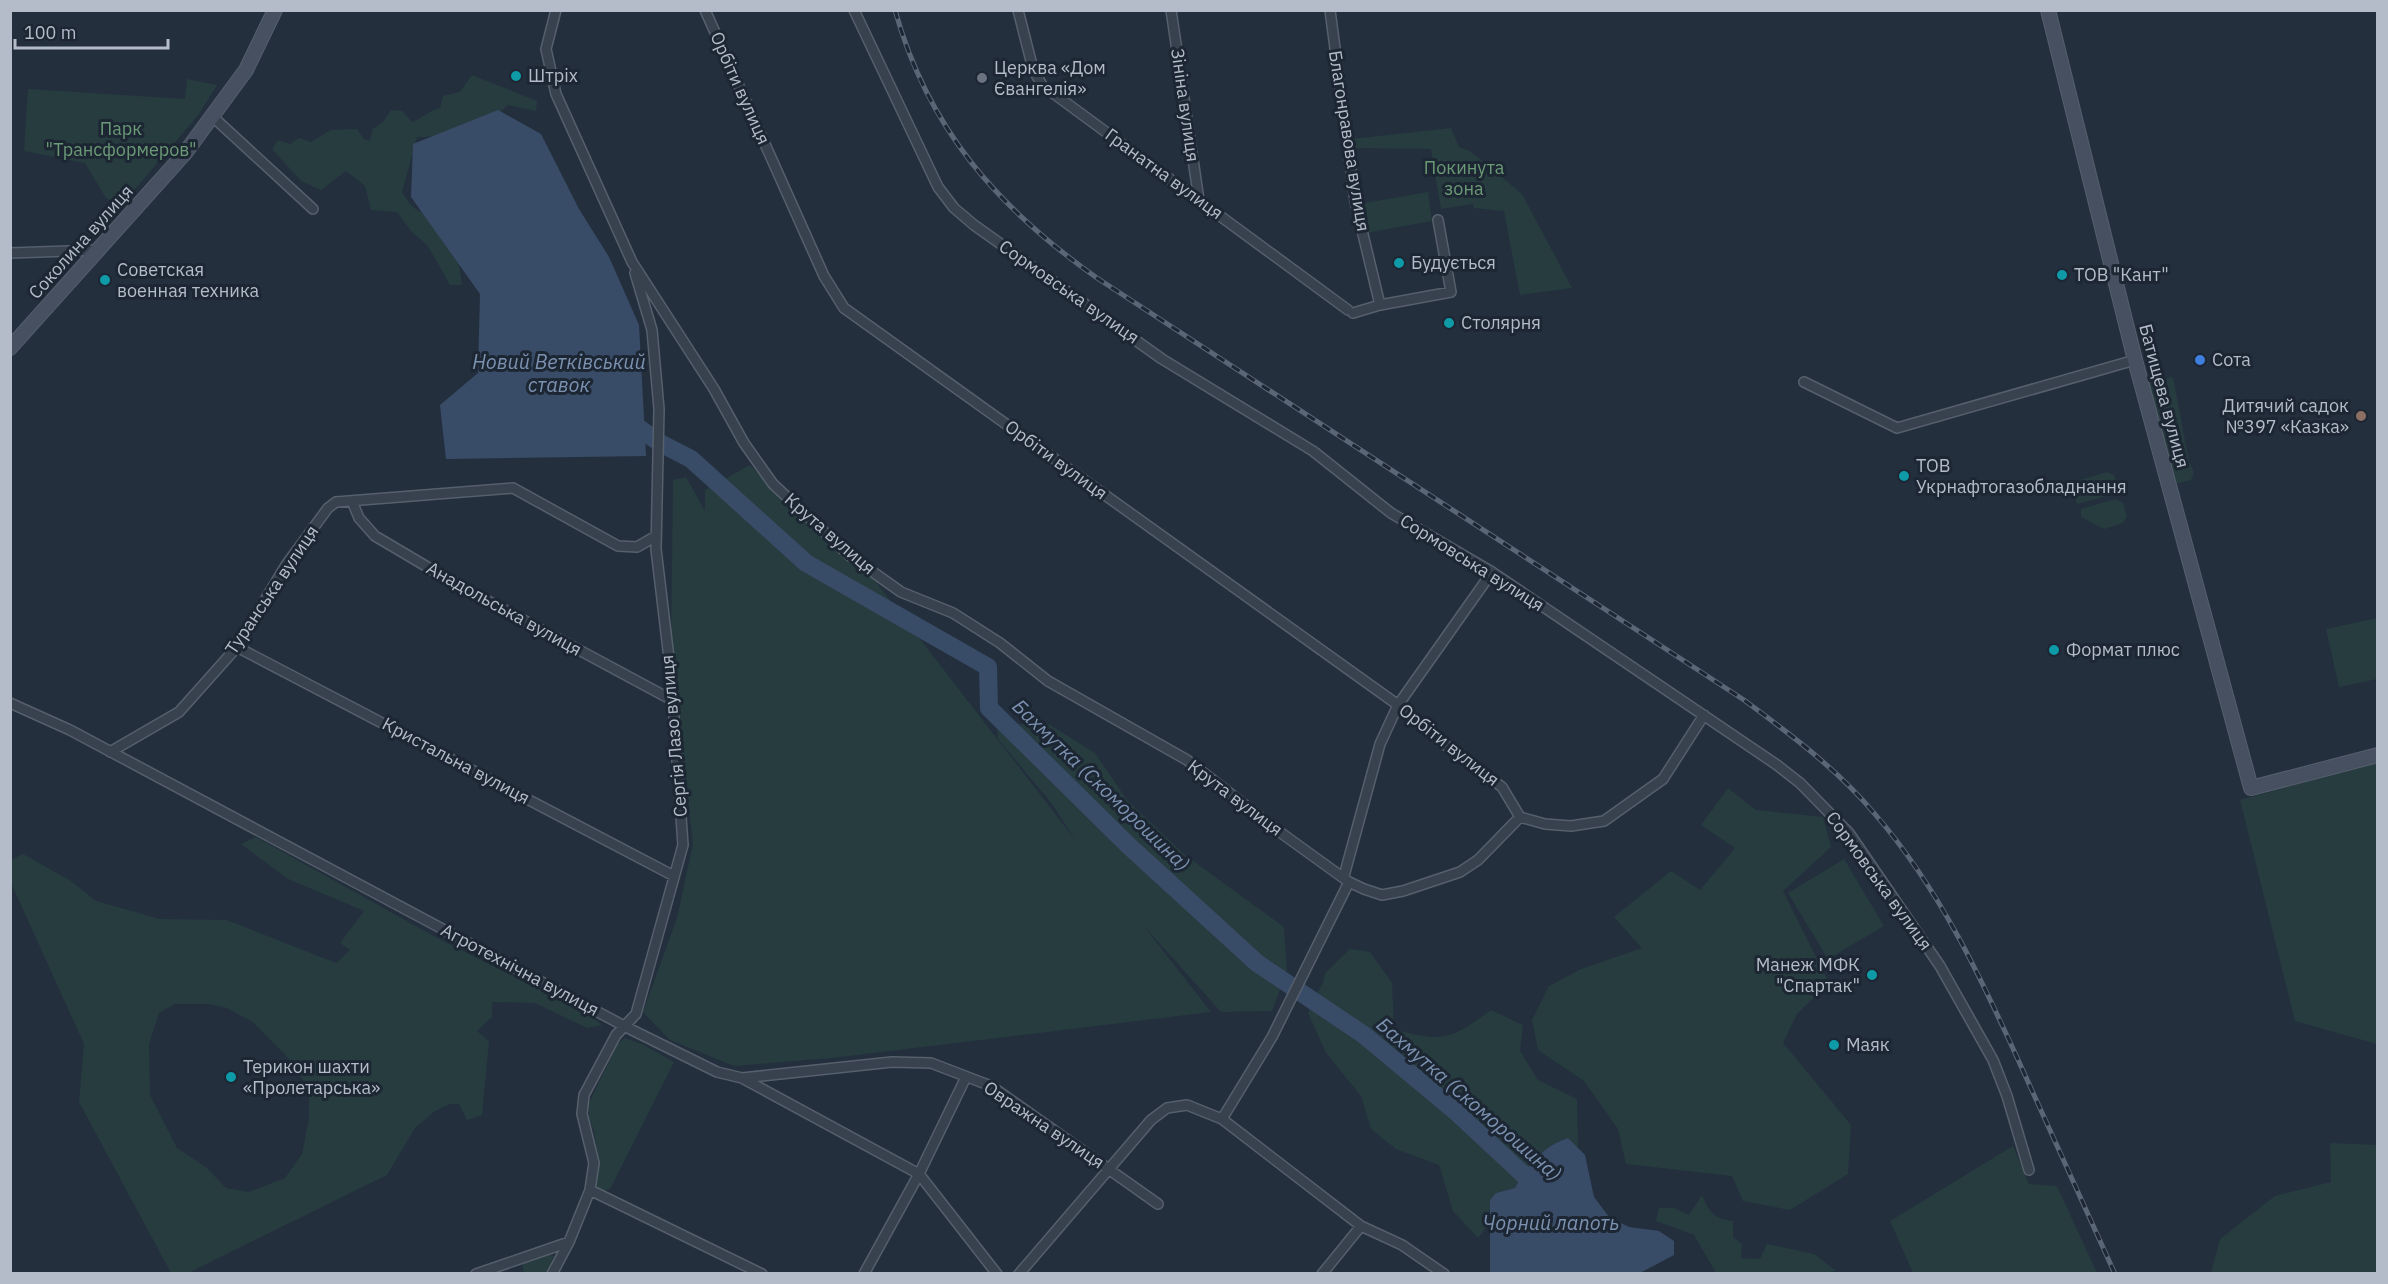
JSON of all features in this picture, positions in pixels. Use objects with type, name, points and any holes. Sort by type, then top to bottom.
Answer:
[{"type":"street","name":"Крута вулиця","points":[[556,10],[546,49],[556,94],[632,262],[714,389],[744,443],[772,484],[849,555],[901,592],[953,613],[1000,642],[1048,681],[1187,760],[1276,830],[1364,889],[1382,895],[1403,891],[1460,872],[1478,861],[1520,817]]},
{"type":"street","name":"Орбіти вулиця","points":[[705,10],[824,276],[844,308],[1398,705],[1440,741],[1502,786],[1520,817]]},
{"type":"street","name":"Сормовська вулиця","points":[[855,10],[938,188],[954,208],[974,225],[1162,359],[1313,451],[1391,513],[1492,572],[1704,715],[1792,777],[1821,802],[1849,834],[1940,966],[1993,1060],[2029,1170]]},
{"type":"street","name":"Гранатна вулиця","points":[[1018,10],[1033,69],[1042,85],[1351,312],[1380,305]]},
{"type":"street","name":"Зініна вулиця","points":[[1172,10],[1199,200]]},
{"type":"street","name":"Благонравова вулиця","points":[[1330,10],[1355,201],[1380,305]]},
{"type":"street","name":"Батищева вулиця","points":[[2048,10],[2135,360],[2251,788],[2378,755]]},
{"type":"street","name":"Соколина вулиця","points":[[10,348],[185,153],[246,70],[273,11]]},
{"type":"street","points":[[212,116],[313,209]]},
{"type":"street","points":[[1380,305],[1451,292],[1438,220]]},
{"type":"street","points":[[10,253],[97,250]]},
{"type":"street","name":"Сергія Лазо вулиця","points":[[552,1274],[569,1242],[590,1190],[594,1163],[582,1114],[584,1095],[616,1035],[636,1014],[683,845],[656,536],[659,409],[652,330],[632,262]]},
{"type":"street","points":[[1804,382],[1898,428],[2135,360]]},
{"type":"street","name":"Туранська вулиця","points":[[110,752],[179,712],[237,647],[286,565],[327,508],[336,502],[513,488],[618,546],[637,547],[656,536]]},
{"type":"street","name":"Анадольська вулиця","points":[[352,501],[358,518],[375,536],[451,581],[672,700]]},
{"type":"street","points":[[1222,1119],[1272,1037],[1346,879],[1380,744],[1398,705],[1492,572]]},
{"type":"street","name":"Кристальна вулиця","points":[[237,647],[674,876]]},
{"type":"street","name":"Агротехнічна вулиця","points":[[10,704],[110,752],[626,1027],[717,1072],[742,1078],[919,1174],[998,1274]]},
{"type":"street","points":[[1520,817],[1545,824],[1571,826],[1604,821],[1663,779],[1704,715]]},
{"type":"street","name":"Овражна вулиця","points":[[742,1078],[892,1062],[931,1063],[991,1086],[1158,1204]]},
{"type":"street","points":[[864,1274],[919,1174],[966,1077]]},
{"type":"street","points":[[1019,1274],[1158,1114],[1167,1108],[1187,1105],[1222,1119],[1361,1226],[1402,1245],[1444,1274]]},
{"type":"street","points":[[590,1190],[762,1274]]},
{"type":"street","points":[[1322,1274],[1361,1226]]},
{"type":"street","points":[[476,1274],[569,1242]]},
{"type":"green space","points":[[472,75],[537,101],[536,111],[508,105],[487,121],[466,131],[443,136],[417,137],[402,192],[415,208],[430,216],[448,234],[457,259],[462,285],[450,285],[428,246],[411,231],[397,212],[371,210],[365,186],[346,171],[321,190],[301,181],[272,149],[278,140],[290,144],[299,138],[311,142],[331,130],[357,129],[364,139],[370,141],[372,130],[383,122],[391,110],[402,111],[412,122],[440,108],[443,96],[460,92]]},
{"type":"green space","name":"Парк \"Трансформеров\"","points":[[187,79],[217,85],[199,114],[120,207],[106,198],[85,163],[24,151],[28,89],[185,99]]},
{"type":"green space","name":"Покинута зона","points":[[1451,128],[1459,147],[1470,151],[1522,194],[1572,288],[1520,295],[1504,211],[1474,208],[1473,204],[1441,209],[1431,149],[1353,148],[1351,139]]},
{"type":"green space","name":"Покинута зона","points":[[1428,192],[1432,221],[1366,233],[1359,204]]},
{"type":"green space","points":[[2173,377],[2189,462],[2194,472],[2191,480],[2176,484],[2147,389],[2150,382]]},
{"type":"green space","points":[[750,465],[825,540],[876,582],[1076,841],[1052,804],[998,739],[997,725],[1047,723],[1095,753],[1127,800],[1185,855],[1284,927],[1287,971],[1272,1011],[1221,1012],[1143,925],[1211,1012],[832,1058],[734,1066],[670,1040],[643,1012],[677,918],[693,844],[671,649],[673,480],[686,477],[705,511],[705,490]]},
{"type":"green space","points":[[2107,472],[2114,475],[2118,487],[2114,494],[2077,504],[2073,491],[2077,481]]},
{"type":"green space","points":[[2115,499],[2123,503],[2127,516],[2123,523],[2104,529],[2081,517],[2081,509]]},
{"type":"green space","points":[[2377,618],[2377,679],[2339,687],[2326,629]]},
{"type":"green space","points":[[2377,763],[2377,1044],[2295,1021],[2240,800]]},
{"type":"green space","points":[[1728,788],[1756,810],[1823,817],[1831,847],[1783,891],[1829,983],[1797,1014],[1783,1043],[1851,1125],[1848,1174],[1790,1210],[1743,1201],[1732,1176],[1626,1164],[1618,1129],[1584,1081],[1538,1050],[1532,1020],[1549,986],[1581,969],[1642,948],[1614,917],[1671,871],[1700,890],[1735,848],[1701,825]]},
{"type":"green space","points":[[256,837],[439,939],[583,1011],[602,1025],[587,1028],[535,1003],[492,1002],[492,1017],[477,1031],[489,1041],[482,1115],[467,1120],[459,1104],[450,1104],[435,1111],[415,1128],[387,1175],[188,1273],[171,1273],[79,1102],[84,1044],[11,883],[11,860],[23,854],[71,881],[96,901],[160,919],[227,920],[336,963],[350,950],[340,943],[364,911],[288,879],[241,844]],"holes":[[[175,1004],[209,1004],[227,1008],[253,1022],[292,1062],[309,1090],[309,1118],[302,1154],[285,1178],[249,1192],[226,1188],[207,1168],[177,1148],[150,1095],[149,1044],[159,1013]]]},
{"type":"green space","points":[[1844,859],[1884,926],[1828,959],[1788,893]]},
{"type":"green space","points":[[1350,949],[1370,952],[1392,983],[1394,1029],[1424,1036],[1446,1036],[1465,1028],[1491,1010],[1523,1025],[1520,1051],[1538,1080],[1577,1099],[1578,1149],[1568,1138],[1559,1141],[1537,1158],[1515,1188],[1496,1193],[1488,1215],[1489,1224],[1478,1238],[1453,1211],[1439,1165],[1396,1149],[1371,1129],[1361,1096],[1326,1053],[1308,1013],[1324,980],[1325,973]]},
{"type":"green space","points":[[624,1038],[642,1044],[674,1062],[610,1189],[604,1191],[595,1187],[598,1158],[594,1131],[589,1118],[589,1103],[617,1045]]},
{"type":"green space","points":[[2330,1143],[2377,1145],[2377,1273],[2211,1273],[2220,1239],[2275,1196],[2331,1182]]},
{"type":"green space","points":[[2013,1146],[2029,1184],[2057,1186],[2097,1273],[1913,1273],[1890,1221]]},
{"type":"green space","points":[[1702,1195],[1713,1214],[1733,1221],[1733,1237],[1742,1244],[1741,1258],[1760,1259],[1767,1244],[1814,1254],[1836,1271],[1812,1274],[1716,1273],[1694,1235],[1656,1221],[1659,1208],[1674,1208],[1689,1215]]},
{"type":"green space","points":[[547,1254],[554,1256],[546,1273],[524,1273],[522,1264]]},
{"type":"water","name":"Новий Ветківський ставок","points":[[498,110],[541,134],[579,209],[609,257],[639,325],[646,456],[446,459],[440,405],[478,373],[480,294],[411,197],[413,144]]},
{"type":"water","name":"Чорний лапоть","points":[[1568,1138],[1585,1155],[1594,1197],[1609,1217],[1629,1227],[1659,1231],[1674,1241],[1674,1255],[1640,1273],[1490,1273],[1490,1200],[1496,1193],[1515,1188],[1525,1172],[1544,1151]]},
{"type":"waterway","name":"Бахмутка (Скоморошина)","points":[[625,418],[660,443],[691,459],[806,563],[988,667],[989,708],[1129,846],[1257,963],[1364,1035],[1454,1110],[1540,1190]]},
{"type":"railway","points":[[895,10],[909,53],[947,129],[998,194],[1061,251],[1097,278],[1744,700],[1812,753],[1860,797],[1920,873],[1959,938],[2009,1040],[2115,1274]]},
{"type":"place","name":"Штріх","points":[[516,76]]},
{"type":"place","name":"Церква «Дом Євангелія»","points":[[982,78]]},
{"type":"place","name":"Будується","points":[[1399,263]]},
{"type":"place","name":"ТОВ \"Кант\"","points":[[2062,275]]},
{"type":"place","name":"Советская военная техника","points":[[105,280]]},
{"type":"place","name":"Столярня","points":[[1449,323]]},
{"type":"place","name":"Сота","points":[[2200,360]]},
{"type":"place","name":"Дитячий садок №397 «Казка»","points":[[2361,416]]},
{"type":"place","name":"ТОВ Укрнафтогазобладнання","points":[[1904,476]]},
{"type":"place","name":"Формат плюс","points":[[2054,650]]},
{"type":"place","name":"Манеж МФК \"Спартак\"","points":[[1872,975]]},
{"type":"place","name":"Маяк","points":[[1834,1045]]},
{"type":"place","name":"Терикон шахти «Пролетарська»","points":[[231,1077]]}]
